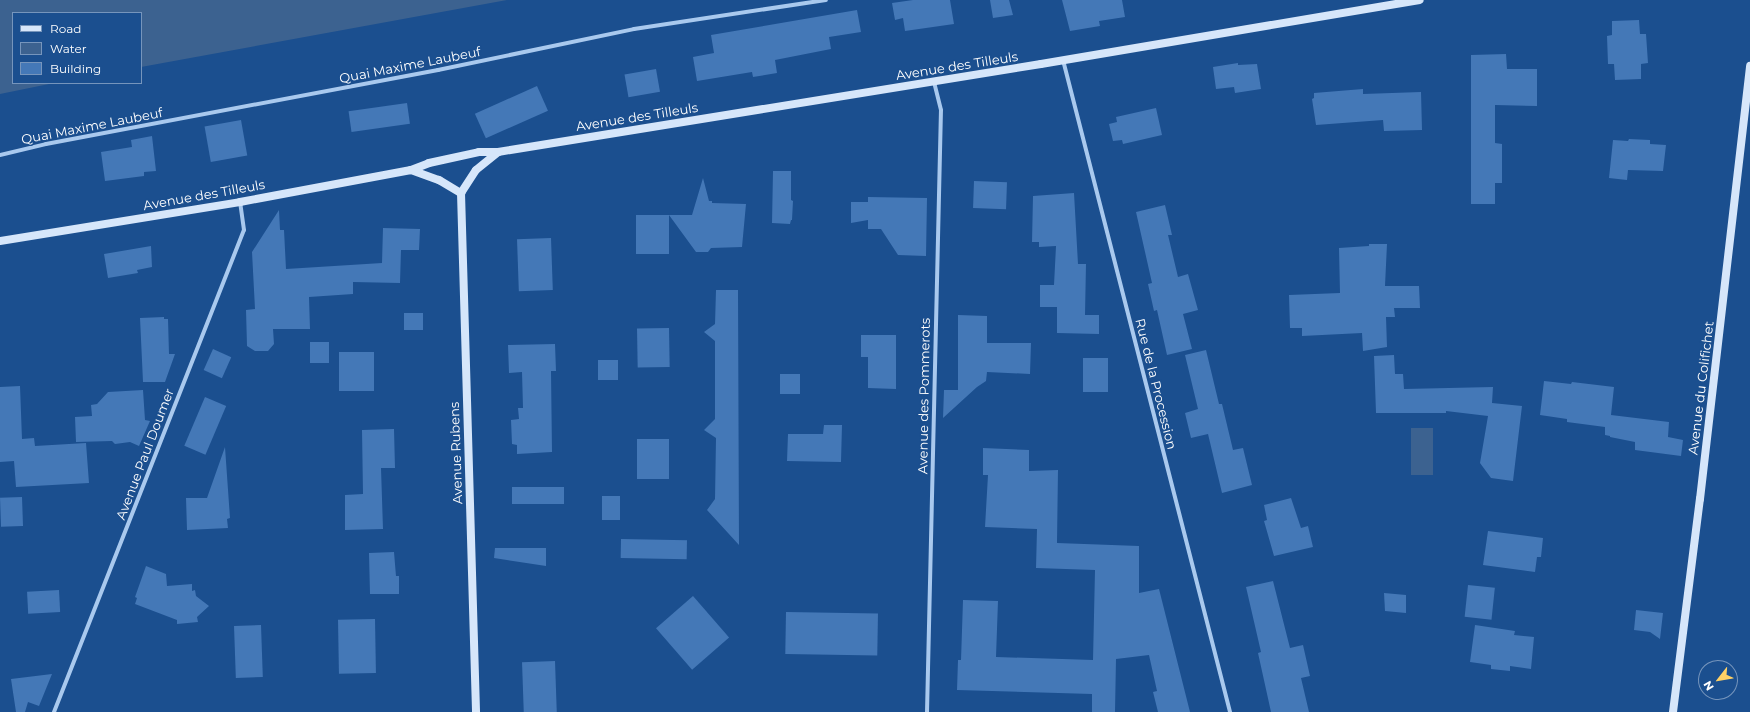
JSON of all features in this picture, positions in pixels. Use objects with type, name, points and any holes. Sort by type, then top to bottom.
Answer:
[{"type":"main road","name":"Avenue des Tilleuls","points":[[0,241],[240,202],[410,170],[429,163],[479,152],[498,152],[934,82],[1420,0]]},
{"type":"main road","name":"Avenue du Colifichet","points":[[1673,712],[1750,66]]},
{"type":"main road","points":[[461,193],[476,170],[498,152]]},
{"type":"main road","name":"Avenue des Tilleuls","points":[[410,170],[440,180],[461,193]]},
{"type":"main road","name":"Avenue Rubens","points":[[461,193],[476,712]]},
{"type":"street","name":"Quai Maxime Laubeuf","points":[[0,155],[46,144],[445,69],[634,29],[826,0]]},
{"type":"street","name":"Rue de la Procession","points":[[1063,60],[1230,712]]},
{"type":"street","name":"Avenue des Pommerots","points":[[927,712],[941,110],[934,82]]},
{"type":"street","name":"Avenue Paul Doumer","points":[[54,712],[244,230],[240,202]]},
{"type":"water","points":[[0,0],[507,0],[142,67],[142,12],[12,12],[12,84],[49,84],[0,94]]},
{"type":"water","points":[[1411,428],[1433,428],[1433,475],[1411,475]]},
{"type":"building","points":[[913,0],[950,0],[954,24],[905,31],[903,18],[895,20],[892,3]]},
{"type":"building","points":[[990,0],[1009,0],[1013,15],[993,18]]},
{"type":"building","points":[[1062,0],[1122,0],[1125,17],[1099,21],[1100,26],[1070,31]]},
{"type":"building","points":[[857,10],[861,32],[829,37],[831,49],[775,60],[777,73],[753,77],[752,72],[697,81],[693,57],[714,53],[711,35]]},
{"type":"building","points":[[1639,20],[1640,34],[1646,34],[1648,63],[1641,64],[1641,79],[1615,80],[1614,64],[1608,64],[1607,36],[1612,35],[1612,21]]},
{"type":"building","points":[[1506,54],[1507,69],[1537,69],[1537,106],[1495,105],[1495,143],[1502,144],[1502,183],[1495,183],[1495,204],[1471,204],[1471,55]]},
{"type":"building","points":[[1238,63],[1238,65],[1257,64],[1261,89],[1235,93],[1234,87],[1216,89],[1213,67]]},
{"type":"building","points":[[656,69],[660,92],[628,97],[624,75]]},
{"type":"building","points":[[537,86],[548,111],[486,138],[475,114]]},
{"type":"building","points":[[1363,89],[1363,94],[1421,92],[1422,130],[1384,131],[1383,120],[1316,125],[1312,99],[1314,98],[1314,93]]},
{"type":"building","points":[[407,103],[410,124],[351,132],[349,111]]},
{"type":"building","points":[[1156,108],[1162,135],[1123,144],[1122,140],[1113,141],[1109,124],[1117,122],[1116,117]]},
{"type":"building","points":[[241,120],[247,155],[211,162],[205,126]]},
{"type":"building","points":[[152,136],[156,171],[144,172],[144,176],[105,181],[101,152],[132,147],[131,140]]},
{"type":"building","points":[[1629,139],[1650,140],[1650,144],[1666,145],[1663,171],[1628,170],[1627,180],[1609,178],[1613,140],[1628,141]]},
{"type":"building","points":[[773,171],[791,171],[791,200],[793,201],[792,220],[790,224],[772,223]]},
{"type":"building","points":[[703,178],[709,201],[712,201],[712,203],[746,204],[742,247],[711,248],[708,252],[696,252],[669,215],[692,215]]},
{"type":"building","points":[[974,181],[1007,182],[1006,209],[973,208]]},
{"type":"building","points":[[1074,193],[1078,264],[1086,264],[1085,315],[1099,315],[1099,334],[1057,333],[1057,307],[1040,307],[1040,285],[1054,285],[1056,246],[1039,247],[1039,242],[1032,242],[1033,196]]},
{"type":"building","points":[[868,197],[927,198],[926,256],[898,255],[881,229],[868,229],[868,220],[851,223],[851,202],[868,202]]},
{"type":"building","points":[[1165,205],[1172,235],[1168,235],[1178,277],[1188,274],[1198,310],[1183,314],[1192,349],[1167,355],[1157,310],[1154,311],[1148,284],[1152,283],[1136,212]]},
{"type":"building","points":[[279,210],[280,230],[284,230],[286,269],[382,263],[383,228],[420,229],[419,250],[401,250],[400,283],[353,282],[353,294],[309,297],[310,329],[273,329],[274,344],[268,351],[255,351],[247,346],[246,310],[255,309],[252,252]]},
{"type":"building","points":[[636,215],[669,215],[669,254],[636,254]]},
{"type":"building","points":[[551,238],[553,290],[519,291],[517,239]]},
{"type":"building","points":[[1369,244],[1387,244],[1385,286],[1419,286],[1420,308],[1394,308],[1395,317],[1386,317],[1387,347],[1363,351],[1362,333],[1302,336],[1302,328],[1290,328],[1289,295],[1340,293],[1339,248],[1369,246]]},
{"type":"building","points":[[151,246],[152,267],[137,270],[138,273],[108,278],[104,254]]},
{"type":"building","points":[[716,290],[738,290],[739,545],[707,510],[715,499],[716,438],[704,430],[715,419],[715,341],[704,332],[715,324]]},
{"type":"building","points":[[404,313],[423,313],[423,330],[404,330]]},
{"type":"building","points":[[958,315],[987,316],[987,343],[1031,343],[1030,374],[987,372],[986,381],[977,387],[943,418],[944,390],[958,390]]},
{"type":"building","points":[[164,317],[164,319],[168,319],[169,354],[175,354],[165,382],[143,382],[140,318]]},
{"type":"building","points":[[669,328],[670,367],[638,368],[637,329]]},
{"type":"building","points":[[861,335],[896,335],[896,389],[868,388],[868,357],[861,357]]},
{"type":"building","points":[[310,342],[329,342],[329,363],[310,363]]},
{"type":"building","points":[[555,344],[556,371],[551,371],[552,452],[517,454],[517,445],[512,444],[511,420],[519,419],[518,408],[523,408],[522,372],[509,373],[508,345]]},
{"type":"building","points":[[213,349],[231,357],[222,378],[204,370]]},
{"type":"building","points":[[1206,350],[1219,404],[1222,404],[1233,450],[1243,448],[1252,485],[1222,493],[1208,434],[1191,438],[1185,413],[1198,409],[1185,355]]},
{"type":"building","points":[[339,352],[374,352],[374,391],[339,391]]},
{"type":"building","points":[[1394,355],[1395,374],[1403,374],[1404,389],[1493,387],[1492,403],[1522,406],[1513,481],[1491,478],[1480,463],[1488,416],[1446,411],[1446,413],[1376,413],[1374,356]]},
{"type":"building","points":[[1083,358],[1108,358],[1108,392],[1083,392]]},
{"type":"building","points":[[598,360],[618,360],[618,380],[598,380]]},
{"type":"building","points":[[780,374],[800,374],[800,394],[780,394]]},
{"type":"building","points":[[1544,381],[1571,384],[1572,382],[1614,387],[1611,415],[1669,422],[1668,437],[1683,440],[1681,456],[1635,450],[1635,442],[1605,435],[1605,427],[1567,422],[1567,419],[1540,415]]},
{"type":"building","points":[[20,386],[22,439],[34,438],[35,446],[86,443],[89,483],[16,487],[14,461],[0,462],[0,387]]},
{"type":"building","points":[[143,390],[145,420],[150,421],[139,446],[130,442],[115,444],[112,441],[76,442],[75,417],[92,416],[91,405],[97,404],[108,392]]},
{"type":"building","points":[[205,397],[226,406],[205,455],[184,446]]},
{"type":"building","points":[[824,425],[842,425],[841,462],[787,461],[788,434],[823,434]]},
{"type":"building","points":[[394,429],[395,468],[381,468],[383,529],[345,530],[345,495],[363,494],[362,430]]},
{"type":"building","points":[[637,439],[669,439],[669,479],[637,479]]},
{"type":"building","points":[[225,447],[230,518],[227,519],[228,528],[187,530],[186,498],[207,498]]},
{"type":"building","points":[[983,448],[1029,450],[1029,471],[1058,470],[1057,543],[1139,546],[1139,593],[1159,589],[1190,712],[1158,712],[1153,692],[1157,691],[1149,655],[1116,659],[1115,712],[1092,712],[1092,694],[957,690],[958,660],[961,660],[963,600],[998,601],[996,657],[1093,660],[1095,570],[1036,568],[1037,529],[985,527],[988,475],[983,475]]},
{"type":"building","points":[[512,487],[564,487],[564,504],[512,504]]},
{"type":"building","points":[[602,496],[620,496],[620,520],[602,520]]},
{"type":"building","points":[[22,497],[23,526],[1,527],[0,498]]},
{"type":"building","points":[[1291,498],[1301,528],[1308,526],[1313,547],[1274,556],[1264,521],[1267,520],[1264,505]]},
{"type":"building","points":[[1488,531],[1543,538],[1541,557],[1537,557],[1535,572],[1483,565]]},
{"type":"building","points":[[621,539],[687,540],[687,559],[621,558]]},
{"type":"building","points":[[495,548],[546,548],[546,566],[494,558]]},
{"type":"building","points":[[394,552],[396,576],[399,576],[399,594],[370,594],[369,553]]},
{"type":"building","points":[[146,566],[166,574],[167,586],[192,584],[192,591],[195,590],[196,596],[209,606],[197,617],[198,622],[177,624],[177,620],[135,604],[137,598],[135,597]]},
{"type":"building","points":[[1273,581],[1290,648],[1303,645],[1310,676],[1301,678],[1309,712],[1271,712],[1258,653],[1261,652],[1246,587]]},
{"type":"building","points":[[1468,585],[1495,588],[1492,620],[1465,617]]},
{"type":"building","points":[[59,590],[60,612],[28,614],[27,592]]},
{"type":"building","points":[[1384,593],[1406,595],[1406,613],[1385,611]]},
{"type":"building","points":[[693,596],[729,638],[692,670],[656,628]]},
{"type":"building","points":[[1636,610],[1663,613],[1660,639],[1650,632],[1634,630]]},
{"type":"building","points":[[786,612],[878,614],[877,656],[785,654]]},
{"type":"building","points":[[375,619],[376,673],[339,674],[338,620]]},
{"type":"building","points":[[261,625],[263,677],[236,678],[234,626]]},
{"type":"building","points":[[1475,625],[1515,631],[1514,635],[1534,637],[1531,669],[1510,666],[1510,671],[1491,669],[1491,665],[1470,662]]},
{"type":"building","points":[[555,661],[557,712],[524,712],[522,662]]},
{"type":"building","points":[[52,674],[39,706],[28,702],[25,712],[16,712],[11,679]]}]
